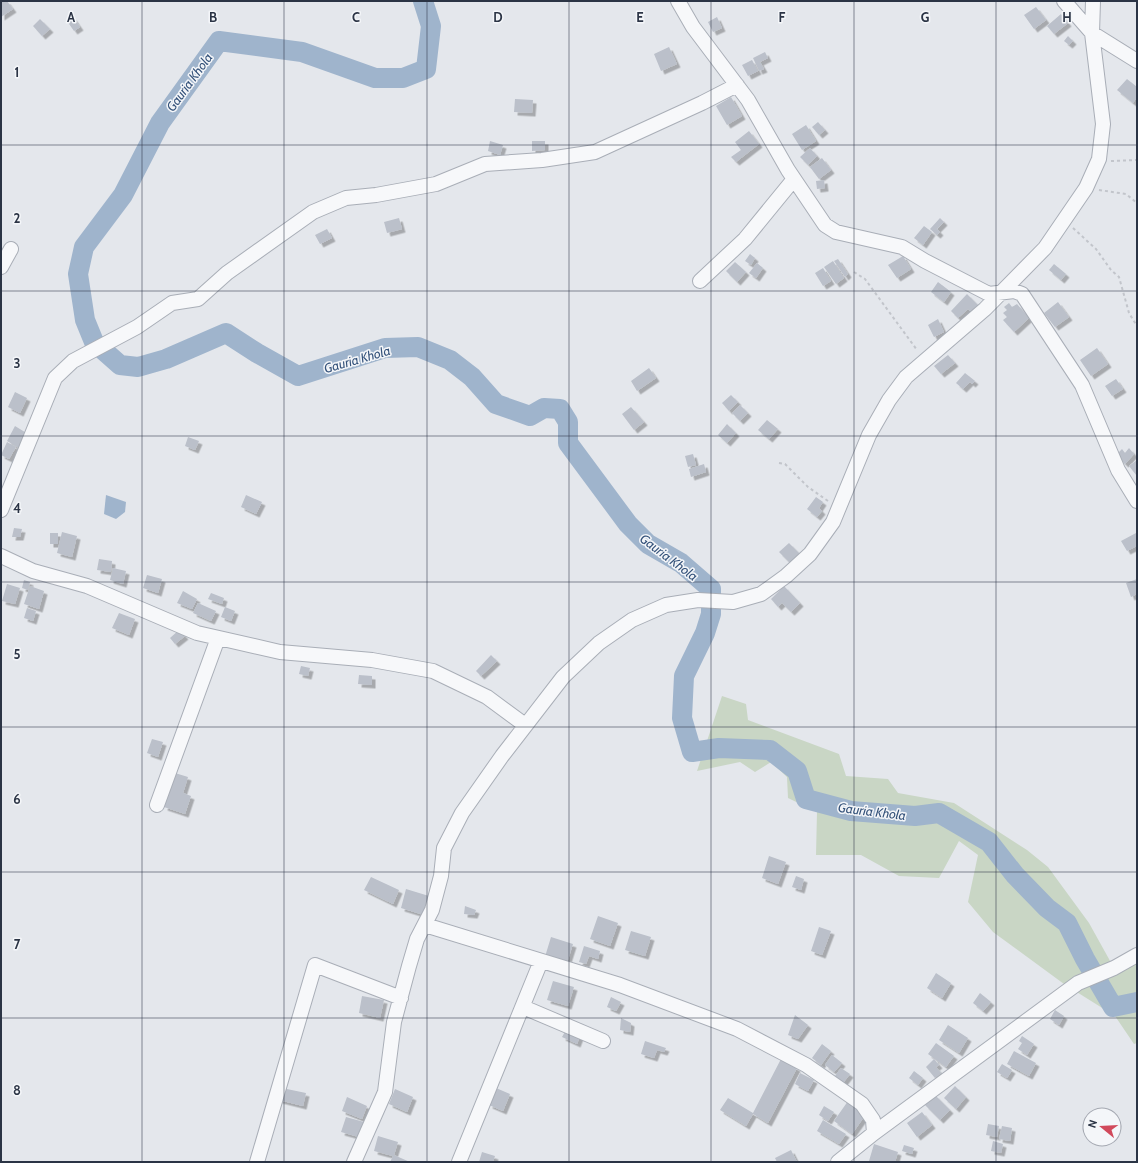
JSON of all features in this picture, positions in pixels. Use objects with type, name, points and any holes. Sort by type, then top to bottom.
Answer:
[{"type":"street","points":[[678,1],[693,27],[748,100],[794,179],[825,225],[836,232],[902,247],[925,261],[962,279],[988,294],[1003,291],[1014,291],[1022,294],[1082,385],[1118,470],[1137,501]]},
{"type":"street","points":[[1064,1],[1092,33],[1137,61]]},
{"type":"street","points":[[354,1162],[385,1092],[394,1022],[417,939],[425,924],[438,890],[444,848],[462,813],[525,725],[563,677],[599,643],[632,620],[666,605],[698,600],[733,602],[761,594],[786,576],[810,554],[833,522],[869,435],[906,377],[1003,291],[1045,248],[1086,188],[1096,169],[1099,159],[1103,124],[1092,33],[1093,1]]},
{"type":"street","points":[[1,510],[55,378],[73,361],[137,327],[172,303],[198,299],[227,273],[313,212],[346,198],[376,195],[436,184],[485,164],[542,160],[595,152],[702,103],[737,85]]},
{"type":"street","points":[[700,281],[745,239],[794,179]]},
{"type":"street","points":[[1,267],[11,249]]},
{"type":"street","points":[[1,556],[33,571],[86,586],[197,633],[280,652],[372,660],[433,671],[487,697],[525,725]]},
{"type":"street","points":[[157,805],[218,638]]},
{"type":"street","points":[[425,924],[620,985],[737,1029],[793,1057],[826,1077],[862,1104],[873,1120],[874,1133]]},
{"type":"street","points":[[845,1161],[874,1133],[1078,983],[1114,968],[1137,955]]},
{"type":"street","points":[[459,1162],[541,961]]},
{"type":"street","points":[[256,1162],[315,965],[401,998]]},
{"type":"street","points":[[523,1007],[603,1041]]},
{"type":"path","points":[[1096,169],[1110,161],[1137,160]]},
{"type":"path","points":[[1086,188],[1126,194],[1137,203]]},
{"type":"path","points":[[1059,227],[1073,228],[1096,249],[1110,270],[1120,276],[1129,313],[1137,326]]},
{"type":"path","points":[[854,272],[865,279],[914,344],[924,362]]},
{"type":"path","points":[[779,462],[785,464],[808,487],[839,509]]},
{"type":"green space","points":[[722,696],[746,704],[748,720],[839,754],[846,776],[888,779],[898,793],[954,803],[1027,850],[1048,867],[1089,923],[1114,968],[1137,955],[1137,1043],[1134,1044],[1115,1016],[1064,984],[993,932],[968,902],[978,855],[959,841],[939,878],[899,876],[861,855],[816,855],[817,812],[788,798],[787,777],[771,762],[755,772],[740,762],[697,771]]},
{"type":"water","points":[[106,495],[126,502],[125,512],[116,519],[104,514]]},
{"type":"building","points":[[1,1],[7,1],[13,9],[1,17]]},
{"type":"building","points":[[1036,7],[1046,20],[1034,29],[1024,15]]},
{"type":"building","points":[[1061,14],[1068,23],[1054,34],[1047,26]]},
{"type":"building","points":[[73,17],[80,27],[74,31],[67,21]]},
{"type":"building","points":[[717,17],[722,28],[713,32],[708,22]]},
{"type":"building","points":[[40,19],[50,29],[42,36],[33,26]]},
{"type":"building","points":[[1068,36],[1073,41],[1069,45],[1064,41]]},
{"type":"building","points":[[669,47],[677,64],[661,71],[654,54]]},
{"type":"building","points":[[765,52],[768,58],[760,62],[764,69],[759,71],[753,58]]},
{"type":"building","points":[[752,60],[758,71],[748,76],[742,65]]},
{"type":"building","points":[[1127,79],[1137,87],[1137,97],[1133,103],[1117,90]]},
{"type":"building","points":[[731,97],[742,116],[727,125],[716,106]]},
{"type":"building","points":[[515,99],[533,100],[532,113],[514,112]]},
{"type":"building","points":[[818,122],[825,130],[819,135],[812,127]]},
{"type":"building","points":[[806,125],[816,141],[802,150],[792,134]]},
{"type":"building","points":[[749,131],[759,144],[736,162],[731,157],[741,150],[735,142]]},
{"type":"building","points":[[490,141],[503,145],[500,155],[488,151]]},
{"type":"building","points":[[532,141],[545,141],[545,150],[532,151]]},
{"type":"building","points":[[810,148],[817,156],[808,165],[800,157]]},
{"type":"building","points":[[822,158],[831,170],[819,179],[810,167]]},
{"type":"building","points":[[824,180],[825,188],[817,189],[816,181]]},
{"type":"building","points":[[399,218],[402,229],[387,233],[384,222]]},
{"type":"building","points":[[940,218],[944,222],[937,229],[940,232],[937,235],[930,229]]},
{"type":"building","points":[[924,226],[932,232],[923,245],[914,238]]},
{"type":"building","points":[[327,229],[332,238],[320,244],[315,235]]},
{"type":"building","points":[[750,254],[755,258],[751,265],[745,261]]},
{"type":"building","points":[[903,256],[911,269],[897,278],[888,265]]},
{"type":"building","points":[[838,259],[848,274],[845,277],[834,261]]},
{"type":"building","points":[[833,261],[844,278],[836,284],[824,267]]},
{"type":"building","points":[[735,262],[746,272],[737,282],[726,271]]},
{"type":"building","points":[[757,263],[763,268],[756,278],[749,273]]},
{"type":"building","points":[[1054,264],[1066,274],[1061,280],[1049,270]]},
{"type":"building","points":[[823,268],[831,281],[823,286],[815,273]]},
{"type":"building","points":[[938,282],[951,292],[944,302],[931,292]]},
{"type":"building","points":[[967,294],[978,305],[971,312],[968,309],[958,318],[951,311]]},
{"type":"building","points":[[1058,302],[1069,317],[1055,327],[1044,313]]},
{"type":"building","points":[[1009,303],[1012,307],[1017,304],[1029,318],[1014,332],[1003,320],[1007,317],[1003,313],[1007,310],[1004,307]]},
{"type":"building","points":[[938,319],[944,332],[934,337],[928,325]]},
{"type":"building","points":[[1097,348],[1108,364],[1091,376],[1080,360]]},
{"type":"building","points":[[948,355],[955,363],[941,374],[934,366]]},
{"type":"building","points":[[649,368],[656,378],[637,391],[631,381]]},
{"type":"building","points":[[965,373],[975,381],[972,384],[970,382],[963,389],[956,383]]},
{"type":"building","points":[[1116,379],[1123,389],[1112,396],[1105,386]]},
{"type":"building","points":[[15,392],[27,398],[20,413],[8,407]]},
{"type":"building","points":[[731,395],[738,402],[729,411],[722,403]]},
{"type":"building","points":[[740,405],[748,413],[740,421],[732,413]]},
{"type":"building","points":[[631,407],[644,422],[634,430],[622,414]]},
{"type":"building","points":[[767,420],[778,429],[769,439],[758,430]]},
{"type":"building","points":[[727,424],[736,433],[727,443],[718,435]]},
{"type":"building","points":[[15,426],[28,434],[19,448],[7,441]]},
{"type":"building","points":[[188,437],[199,441],[195,450],[185,446]]},
{"type":"building","points":[[7,442],[16,447],[9,459],[1,455]]},
{"type":"building","points":[[1129,448],[1134,454],[1125,464],[1116,455],[1122,449],[1125,453]]},
{"type":"building","points":[[693,454],[696,465],[688,467],[685,456]]},
{"type":"building","points":[[1137,460],[1137,476],[1129,466]]},
{"type":"building","points":[[704,464],[706,472],[691,477],[689,469]]},
{"type":"building","points":[[246,495],[262,502],[256,514],[241,507]]},
{"type":"building","points":[[816,497],[823,502],[819,508],[822,511],[817,517],[807,509]]},
{"type":"building","points":[[14,528],[22,529],[20,537],[12,537]]},
{"type":"building","points":[[62,532],[77,536],[72,557],[57,553]]},
{"type":"building","points":[[50,533],[58,533],[58,544],[50,544]]},
{"type":"building","points":[[1136,533],[1137,546],[1127,551],[1121,541]]},
{"type":"building","points":[[789,543],[800,554],[790,563],[779,552]]},
{"type":"building","points":[[99,559],[112,561],[111,572],[97,570]]},
{"type":"building","points":[[113,568],[126,571],[123,584],[110,580]]},
{"type":"building","points":[[147,575],[162,579],[158,593],[143,588]]},
{"type":"building","points":[[1137,579],[1137,594],[1131,597],[1126,583]]},
{"type":"building","points":[[24,580],[30,582],[28,590],[22,588]]},
{"type":"building","points":[[7,584],[20,588],[15,604],[2,601]]},
{"type":"building","points":[[30,586],[44,591],[39,609],[24,604]]},
{"type":"building","points":[[784,586],[800,603],[791,612],[782,603],[778,607],[771,599]]},
{"type":"building","points":[[183,591],[197,599],[192,609],[177,603]]},
{"type":"building","points":[[211,593],[224,598],[222,604],[208,599]]},
{"type":"building","points":[[198,603],[216,611],[211,621],[193,613]]},
{"type":"building","points":[[225,607],[235,611],[231,621],[221,617]]},
{"type":"building","points":[[27,608],[36,611],[33,621],[24,618]]},
{"type":"building","points":[[119,613],[135,619],[129,635],[112,628]]},
{"type":"building","points":[[179,630],[185,636],[175,644],[170,638]]},
{"type":"building","points":[[491,655],[497,661],[481,676],[476,671]]},
{"type":"building","points":[[301,666],[310,668],[308,676],[299,674]]},
{"type":"building","points":[[359,675],[372,676],[372,685],[358,684]]},
{"type":"building","points":[[152,739],[163,742],[158,757],[147,753]]},
{"type":"building","points":[[175,773],[188,777],[183,793],[191,796],[185,814],[164,807]]},
{"type":"building","points":[[769,856],[786,862],[778,884],[762,878]]},
{"type":"building","points":[[796,876],[804,879],[801,890],[792,887]]},
{"type":"building","points":[[371,877],[399,890],[393,904],[364,890]]},
{"type":"building","points":[[406,889],[429,896],[424,915],[401,908]]},
{"type":"building","points":[[465,906],[476,910],[474,915],[464,914]]},
{"type":"building","points":[[598,916],[618,923],[610,946],[590,939]]},
{"type":"building","points":[[819,927],[831,931],[822,955],[811,951]]},
{"type":"building","points":[[631,931],[651,937],[645,956],[625,950]]},
{"type":"building","points":[[551,937],[573,944],[566,966],[544,960]]},
{"type":"building","points":[[584,946],[600,951],[598,959],[589,956],[586,964],[579,962]]},
{"type":"building","points":[[936,973],[951,983],[942,998],[927,988]]},
{"type":"building","points":[[553,981],[574,987],[568,1006],[547,1000]]},
{"type":"building","points":[[980,993],[991,1002],[983,1011],[973,1003]]},
{"type":"building","points":[[362,996],[384,1000],[380,1018],[359,1013]]},
{"type":"building","points":[[611,997],[621,1002],[616,1011],[607,1007]]},
{"type":"building","points":[[1055,1010],[1064,1016],[1059,1025],[1050,1019]]},
{"type":"building","points":[[795,1015],[808,1025],[798,1039],[788,1035]]},
{"type":"building","points":[[621,1018],[631,1023],[630,1032],[620,1030]]},
{"type":"building","points":[[948,1025],[968,1038],[959,1053],[939,1040]]},
{"type":"building","points":[[566,1030],[580,1036],[577,1044],[562,1037]]},
{"type":"building","points":[[1022,1036],[1034,1044],[1027,1055],[1018,1049],[1022,1043],[1019,1041]]},
{"type":"building","points":[[645,1041],[666,1048],[664,1052],[657,1050],[654,1058],[641,1054]]},
{"type":"building","points":[[936,1043],[954,1056],[946,1067],[928,1054]]},
{"type":"building","points":[[822,1044],[831,1051],[821,1065],[812,1058]]},
{"type":"building","points":[[1014,1051],[1036,1063],[1029,1076],[1007,1064]]},
{"type":"building","points":[[832,1055],[842,1063],[834,1072],[825,1065]]},
{"type":"building","points":[[781,1059],[797,1068],[768,1123],[753,1114],[746,1126],[720,1110],[728,1098],[753,1113]]},
{"type":"building","points":[[934,1059],[939,1065],[936,1067],[941,1073],[935,1078],[926,1067]]},
{"type":"building","points":[[1002,1064],[1012,1070],[1007,1078],[997,1072]]},
{"type":"building","points":[[841,1068],[850,1074],[843,1083],[835,1076]]},
{"type":"building","points":[[914,1071],[923,1078],[918,1085],[909,1078]]},
{"type":"building","points":[[800,1073],[814,1080],[808,1091],[795,1084]]},
{"type":"building","points":[[955,1086],[966,1097],[956,1109],[944,1098]]},
{"type":"building","points":[[282,1088],[306,1093],[303,1106],[279,1100]]},
{"type":"building","points":[[496,1088],[510,1094],[503,1111],[489,1105]]},
{"type":"building","points":[[395,1089],[413,1097],[407,1112],[389,1104]]},
{"type":"building","points":[[935,1095],[950,1110],[940,1120],[925,1105]]},
{"type":"building","points":[[347,1097],[367,1106],[362,1119],[342,1111]]},
{"type":"building","points":[[848,1101],[866,1114],[852,1134],[834,1121]]},
{"type":"building","points":[[824,1106],[834,1112],[828,1121],[819,1115]]},
{"type":"building","points":[[922,1112],[932,1125],[917,1137],[907,1123]]},
{"type":"building","points":[[346,1117],[364,1122],[359,1137],[341,1132]]},
{"type":"building","points":[[823,1120],[846,1134],[839,1144],[817,1131]]},
{"type":"building","points":[[988,1124],[999,1126],[997,1137],[986,1135]]},
{"type":"building","points":[[1002,1126],[1012,1128],[1010,1141],[999,1139]]},
{"type":"building","points":[[378,1136],[398,1142],[394,1155],[410,1162],[390,1162],[393,1156],[374,1151]]},
{"type":"building","points":[[993,1141],[1003,1144],[1001,1153],[991,1151]]},
{"type":"building","points":[[874,1144],[898,1152],[895,1162],[869,1161]]},
{"type":"building","points":[[904,1145],[914,1148],[912,1154],[902,1151]]},
{"type":"building","points":[[791,1150],[797,1162],[777,1162],[775,1158]]},
{"type":"building","points":[[482,1152],[495,1156],[493,1162],[479,1162]]},
{"type":"waterway","name":"Gauria Khola","points":[[423,1],[431,26],[426,69],[403,78],[375,78],[302,52],[219,41],[160,123],[123,195],[84,247],[78,274],[85,320],[94,342],[120,365],[138,367],[166,359],[226,333],[257,353],[298,376],[385,348],[418,347],[450,360],[472,377],[496,404],[530,416],[544,408],[560,409],[568,422],[568,443],[628,524],[648,544],[681,563],[711,589],[711,614],[705,633],[684,676],[682,718],[692,752],[719,748],[770,750],[797,771],[806,799],[851,811],[915,816],[939,813],[989,842],[1015,875],[1047,908],[1067,923],[1085,959],[1113,1007],[1137,1002]]}]
